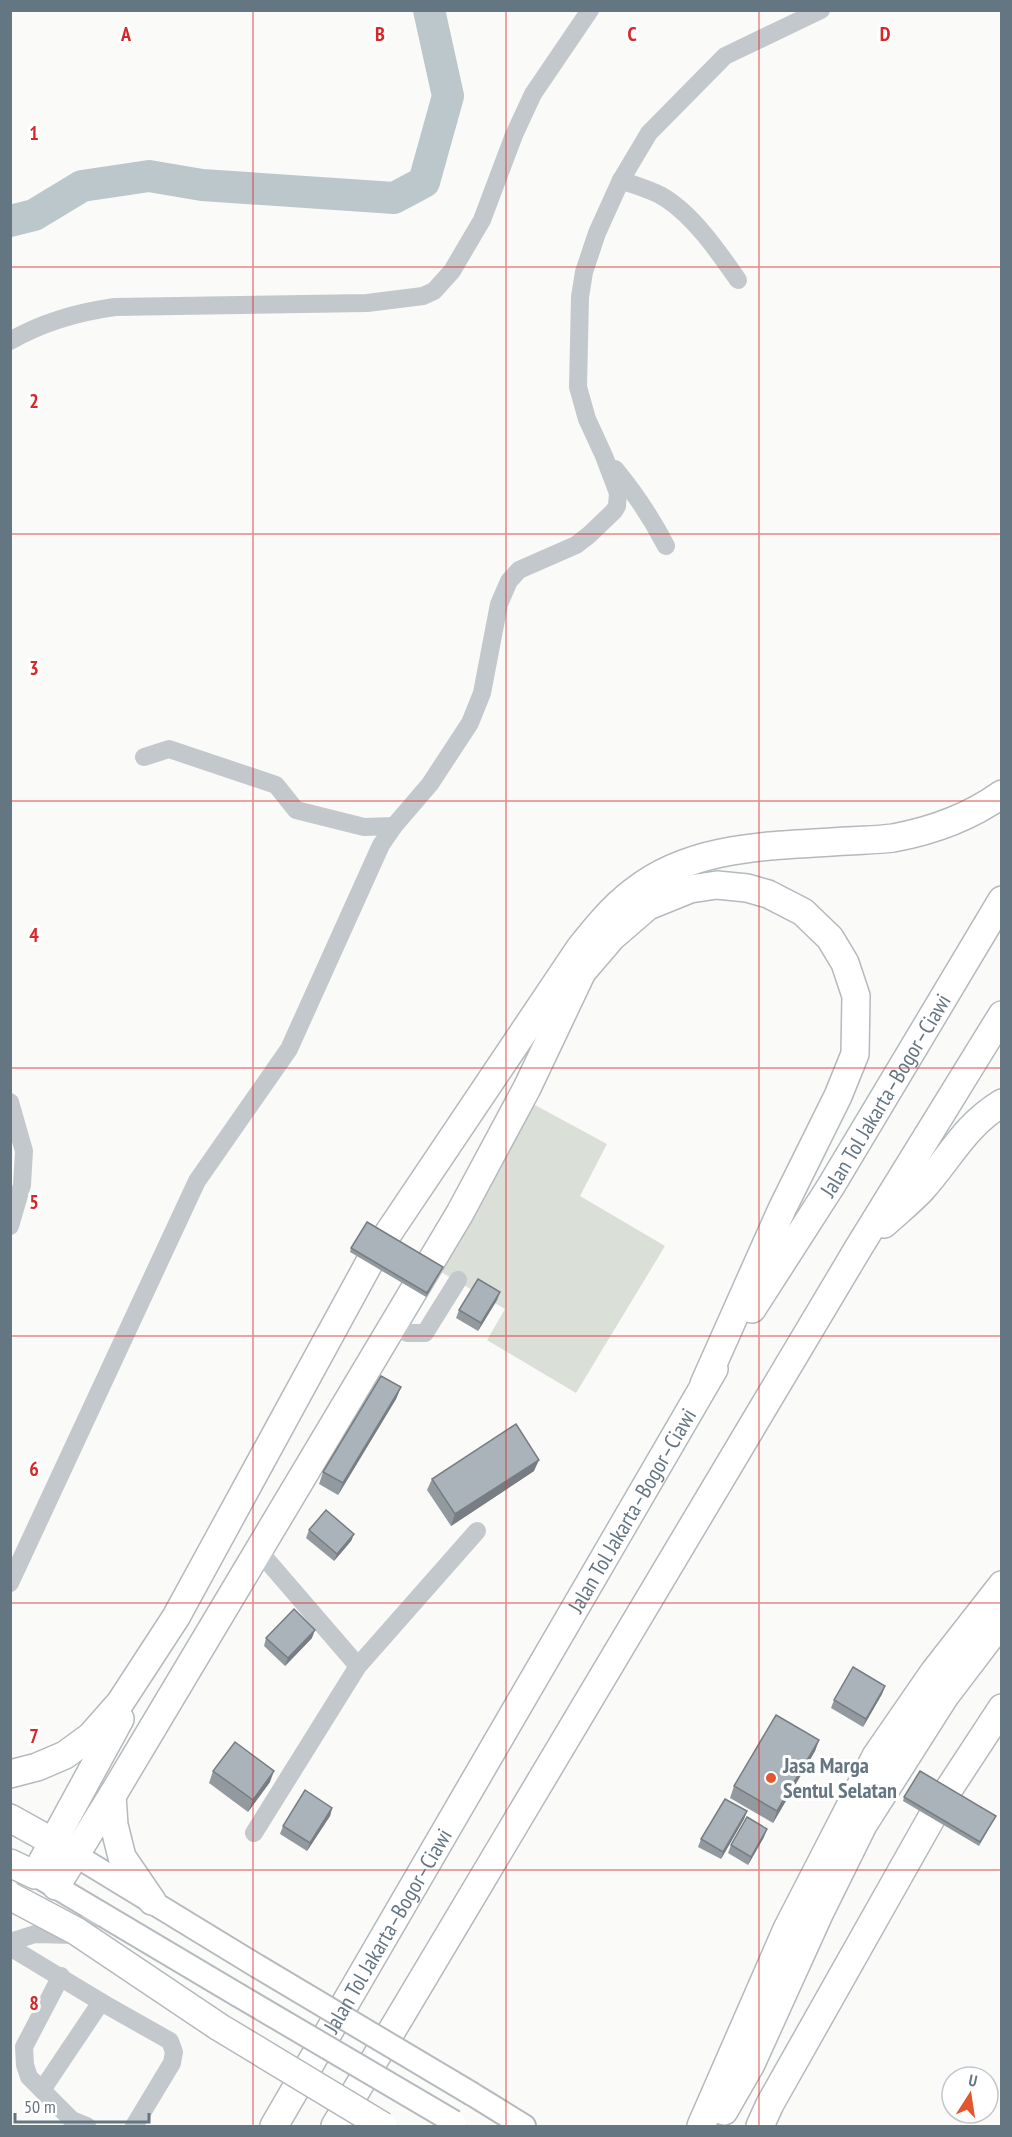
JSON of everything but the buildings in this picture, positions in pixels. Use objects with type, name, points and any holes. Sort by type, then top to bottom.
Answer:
[{"type":"highway","points":[[10,1863],[45,1881],[64,1848],[176,1617],[373,1256],[580,948],[609,913],[634,891],[665,872],[700,857],[740,849],[891,838],[927,830],[963,817],[1002,794]]},
{"type":"highway","points":[[64,1848],[112,1796],[460,1213],[522,1098],[582,972],[612,937],[648,906],[690,888],[717,885],[747,888],[768,894],[802,912],[830,938],[845,963],[856,996],[855,1054],[838,1096],[782,1209],[704,1384]]},
{"type":"highway","name":"Jalan Tol Jakarta–Bogor–Ciawi","points":[[274,2127],[704,1384],[831,1186],[1002,900]]},
{"type":"highway","points":[[334,2127],[859,1247],[1002,1015]]},
{"type":"highway","points":[[859,1247],[922,1189],[960,1138],[984,1114],[1002,1103]]},
{"type":"highway","points":[[703,2124],[787,1929],[876,1756],[934,1672],[1002,1585]]},
{"type":"highway","points":[[10,1774],[37,1767],[65,1755],[91,1736],[120,1703],[176,1617]]},
{"type":"highway","points":[[703,2124],[728,2106],[751,2064],[841,1867],[863,1825],[945,1695],[1002,1621]]},
{"type":"highway","points":[[760,2127],[775,2094],[941,1801],[1002,1708]]},
{"type":"highway","points":[[112,1796],[114,1825],[122,1857],[152,1900]]},
{"type":"highway","points":[[10,1818],[64,1848]]},
{"type":"highway","points":[[10,1896],[76,1931],[219,2027],[383,2127]]},
{"type":"main road","points":[[64,1848],[524,2127]]},
{"type":"main road","points":[[45,1881],[98,1910],[458,2124]]},
{"type":"street","points":[[10,341],[23,333],[60,318],[115,307],[367,303],[423,296],[434,291],[452,271],[482,220],[514,135],[533,94],[590,10]]},
{"type":"street","points":[[10,1583],[197,1181],[289,1049],[381,845],[430,784],[470,723],[482,693],[499,604],[509,581],[519,570],[576,545],[606,520],[617,506],[618,494],[587,419],[578,387],[580,297],[591,251],[621,180],[650,133],[724,56],[820,10]]},
{"type":"street","points":[[621,180],[660,195],[682,212],[710,242],[738,280]]},
{"type":"street","points":[[604,456],[628,485],[666,546]]},
{"type":"street","points":[[144,757],[169,749],[276,785],[296,810],[364,827],[394,826]]},
{"type":"street","points":[[10,1102],[24,1151],[22,1185],[10,1226]]},
{"type":"street","points":[[393,1326],[408,1333],[425,1333],[459,1280]]},
{"type":"street","points":[[254,1833],[358,1666],[477,1531]]},
{"type":"street","points":[[258,1550],[358,1666]]},
{"type":"street","points":[[10,1942],[35,1934],[74,1935],[89,1922],[98,1910]]},
{"type":"street","points":[[10,1947],[170,2041],[174,2052],[172,2063],[134,2127]]},
{"type":"street","points":[[61,1976],[24,2047],[25,2065],[29,2077],[72,2120],[87,2127]]},
{"type":"street","points":[[42,2090],[101,2002]]},
{"type":"shaded area","points":[[522,1098],[607,1144],[580,1196],[665,1246],[576,1393],[487,1340],[505,1309],[429,1265]]},
{"type":"waterway","points":[[10,221],[34,215],[82,186],[149,176],[202,185],[394,198],[424,182],[448,96],[429,10]]},
{"type":"place","name":"Jasa Marga Sentul Selatan","points":[[771,1778]]}]
